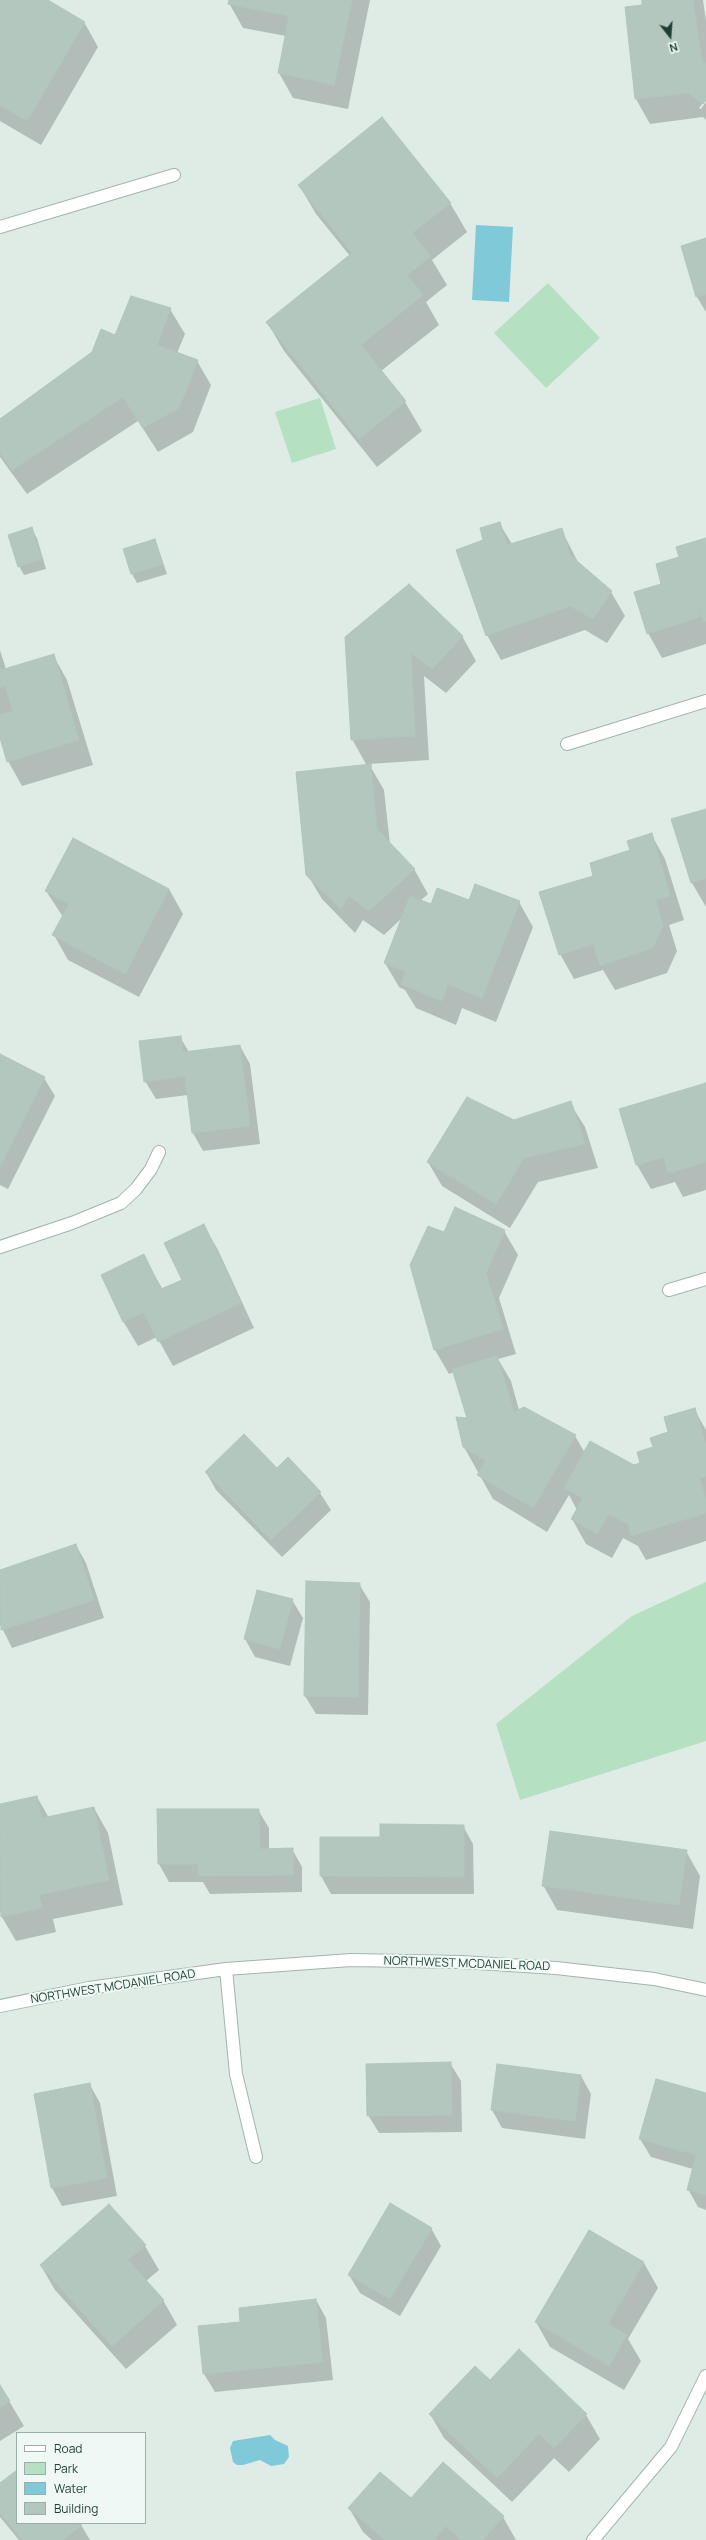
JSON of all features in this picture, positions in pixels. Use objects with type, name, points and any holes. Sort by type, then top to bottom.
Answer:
[{"type":"street","points":[[0,227],[174,175]]},
{"type":"street","points":[[567,744],[706,701]]},
{"type":"street","points":[[0,1247],[72,1223],[121,1203],[136,1189],[151,1169],[159,1152]]},
{"type":"street","points":[[669,1290],[706,1279]]},
{"type":"street","name":"NORTHWEST MCDANIEL ROAD","points":[[0,2006],[88,1988],[226,1968],[351,1960],[460,1962],[556,1968],[654,1980],[706,1990]]},
{"type":"street","points":[[226,1968],[236,2074],[256,2157]]},
{"type":"street","points":[[593,2540],[671,2447],[706,2376]]},
{"type":"green space","points":[[548,283],[600,338],[546,388],[494,333]]},
{"type":"green space","points":[[320,398],[336,449],[292,463],[275,412]]},
{"type":"green space","points":[[706,1582],[706,1741],[520,1800],[496,1724],[632,1616]]},
{"type":"water","points":[[476,225],[513,227],[509,302],[472,300]]},
{"type":"water","points":[[270,2435],[275,2440],[288,2446],[289,2457],[284,2464],[271,2466],[260,2460],[243,2465],[237,2465],[233,2462],[230,2448],[233,2441]]},
{"type":"building","points":[[0,0],[48,0],[85,22],[27,121],[0,105]]},
{"type":"building","points":[[229,0],[352,0],[334,85],[278,73],[289,16],[228,4]]},
{"type":"building","points":[[642,0],[693,0],[702,62],[706,63],[706,100],[703,104],[688,93],[635,99],[625,7],[642,5]]},
{"type":"building","points":[[382,117],[451,203],[412,233],[431,256],[407,275],[423,295],[361,345],[406,401],[359,439],[266,322],[352,253],[298,185]]},
{"type":"building","points":[[706,238],[706,294],[696,297],[681,246]]},
{"type":"building","points":[[131,296],[171,308],[157,345],[198,360],[179,408],[143,428],[123,397],[12,470],[0,453],[0,419],[92,352],[101,329],[115,335]]},
{"type":"building","points":[[500,522],[507,545],[562,528],[570,555],[612,591],[593,619],[570,606],[486,636],[456,550],[483,540],[480,528]]},
{"type":"building","points":[[32,527],[42,559],[18,567],[8,535]]},
{"type":"building","points":[[706,538],[706,621],[703,622],[696,599],[700,617],[647,634],[634,592],[661,584],[656,564],[679,557],[676,547]]},
{"type":"building","points":[[155,539],[163,564],[131,574],[123,549]]},
{"type":"building","points":[[409,584],[463,636],[432,669],[411,653],[415,736],[351,740],[345,637]]},
{"type":"building","points":[[54,654],[79,740],[7,762],[0,738],[0,715],[13,711],[5,686],[0,688],[0,667],[1,670]]},
{"type":"building","points":[[371,764],[377,829],[415,869],[369,911],[349,896],[341,909],[306,875],[296,772]]},
{"type":"building","points":[[706,809],[706,878],[691,883],[671,819]]},
{"type":"building","points":[[652,833],[670,896],[656,900],[663,926],[653,948],[600,966],[593,944],[559,955],[539,892],[593,876],[590,863],[630,850],[627,841]]},
{"type":"building","points":[[73,838],[169,889],[125,974],[52,935],[69,904],[45,891]]},
{"type":"building","points":[[475,884],[520,901],[482,998],[448,984],[442,1001],[401,984],[406,972],[384,963],[410,896],[431,904],[437,888],[469,900]]},
{"type":"building","points":[[181,1036],[183,1052],[240,1045],[250,1126],[192,1133],[185,1076],[144,1082],[139,1041]]},
{"type":"building","points":[[0,1054],[45,1077],[0,1167]]},
{"type":"building","points":[[706,1083],[706,1162],[668,1173],[664,1157],[636,1165],[619,1109]]},
{"type":"building","points":[[467,1097],[514,1120],[571,1101],[585,1144],[524,1158],[496,1204],[427,1162]]},
{"type":"building","points":[[455,1207],[505,1230],[486,1273],[503,1329],[434,1350],[410,1265],[428,1226],[444,1232]]},
{"type":"building","points":[[204,1224],[241,1303],[158,1342],[144,1312],[123,1322],[101,1275],[144,1254],[161,1289],[182,1280],[164,1243]]},
{"type":"building","points":[[497,1356],[514,1412],[524,1407],[576,1435],[533,1508],[477,1475],[486,1461],[463,1447],[456,1417],[467,1418],[452,1369]]},
{"type":"building","points":[[695,1408],[706,1445],[706,1476],[699,1478],[706,1499],[706,1513],[631,1536],[628,1524],[609,1514],[597,1534],[571,1519],[583,1498],[564,1488],[590,1441],[634,1465],[640,1463],[637,1452],[653,1447],[650,1438],[668,1432],[664,1417]]},
{"type":"building","points":[[244,1434],[277,1468],[288,1457],[321,1492],[271,1540],[205,1472]]},
{"type":"building","points":[[76,1544],[94,1600],[1,1630],[0,1570]]},
{"type":"building","points":[[306,1581],[360,1583],[358,1697],[304,1696]]},
{"type":"building","points":[[257,1590],[293,1599],[280,1649],[244,1639]]},
{"type":"building","points":[[37,1796],[42,1818],[94,1807],[109,1880],[39,1895],[42,1908],[1,1917],[0,1804]]},
{"type":"building","points":[[157,1809],[259,1809],[260,1849],[293,1848],[293,1875],[198,1876],[198,1864],[158,1864]]},
{"type":"building","points":[[380,1824],[464,1825],[464,1877],[320,1876],[320,1837],[380,1837]]},
{"type":"building","points":[[550,1831],[687,1850],[679,1905],[542,1886]]},
{"type":"building","points":[[451,2062],[452,2115],[367,2116],[366,2064]]},
{"type":"building","points":[[497,2064],[581,2075],[575,2121],[491,2110]]},
{"type":"building","points":[[656,2079],[706,2093],[706,2195],[687,2190],[696,2155],[639,2139]]},
{"type":"building","points":[[90,2083],[107,2178],[51,2188],[34,2094]]},
{"type":"building","points":[[390,2203],[432,2228],[390,2299],[348,2275]]},
{"type":"building","points":[[109,2204],[146,2245],[128,2260],[164,2300],[112,2346],[40,2265]]},
{"type":"building","points":[[589,2230],[644,2262],[608,2324],[627,2335],[609,2366],[535,2322]]},
{"type":"building","points":[[316,2299],[323,2362],[203,2374],[198,2326],[240,2322],[239,2308]]},
{"type":"building","points":[[519,2349],[587,2414],[554,2448],[539,2434],[497,2478],[429,2414],[475,2366],[490,2380]]},
{"type":"building","points":[[0,2385],[10,2401],[0,2408]]},
{"type":"building","points":[[443,2462],[504,2516],[483,2540],[461,2540],[446,2526],[434,2540],[385,2540],[348,2508],[380,2472],[411,2498]]},
{"type":"building","points":[[16,2471],[16,2524],[82,2525],[63,2540],[22,2540],[0,2513],[0,2483]]}]
